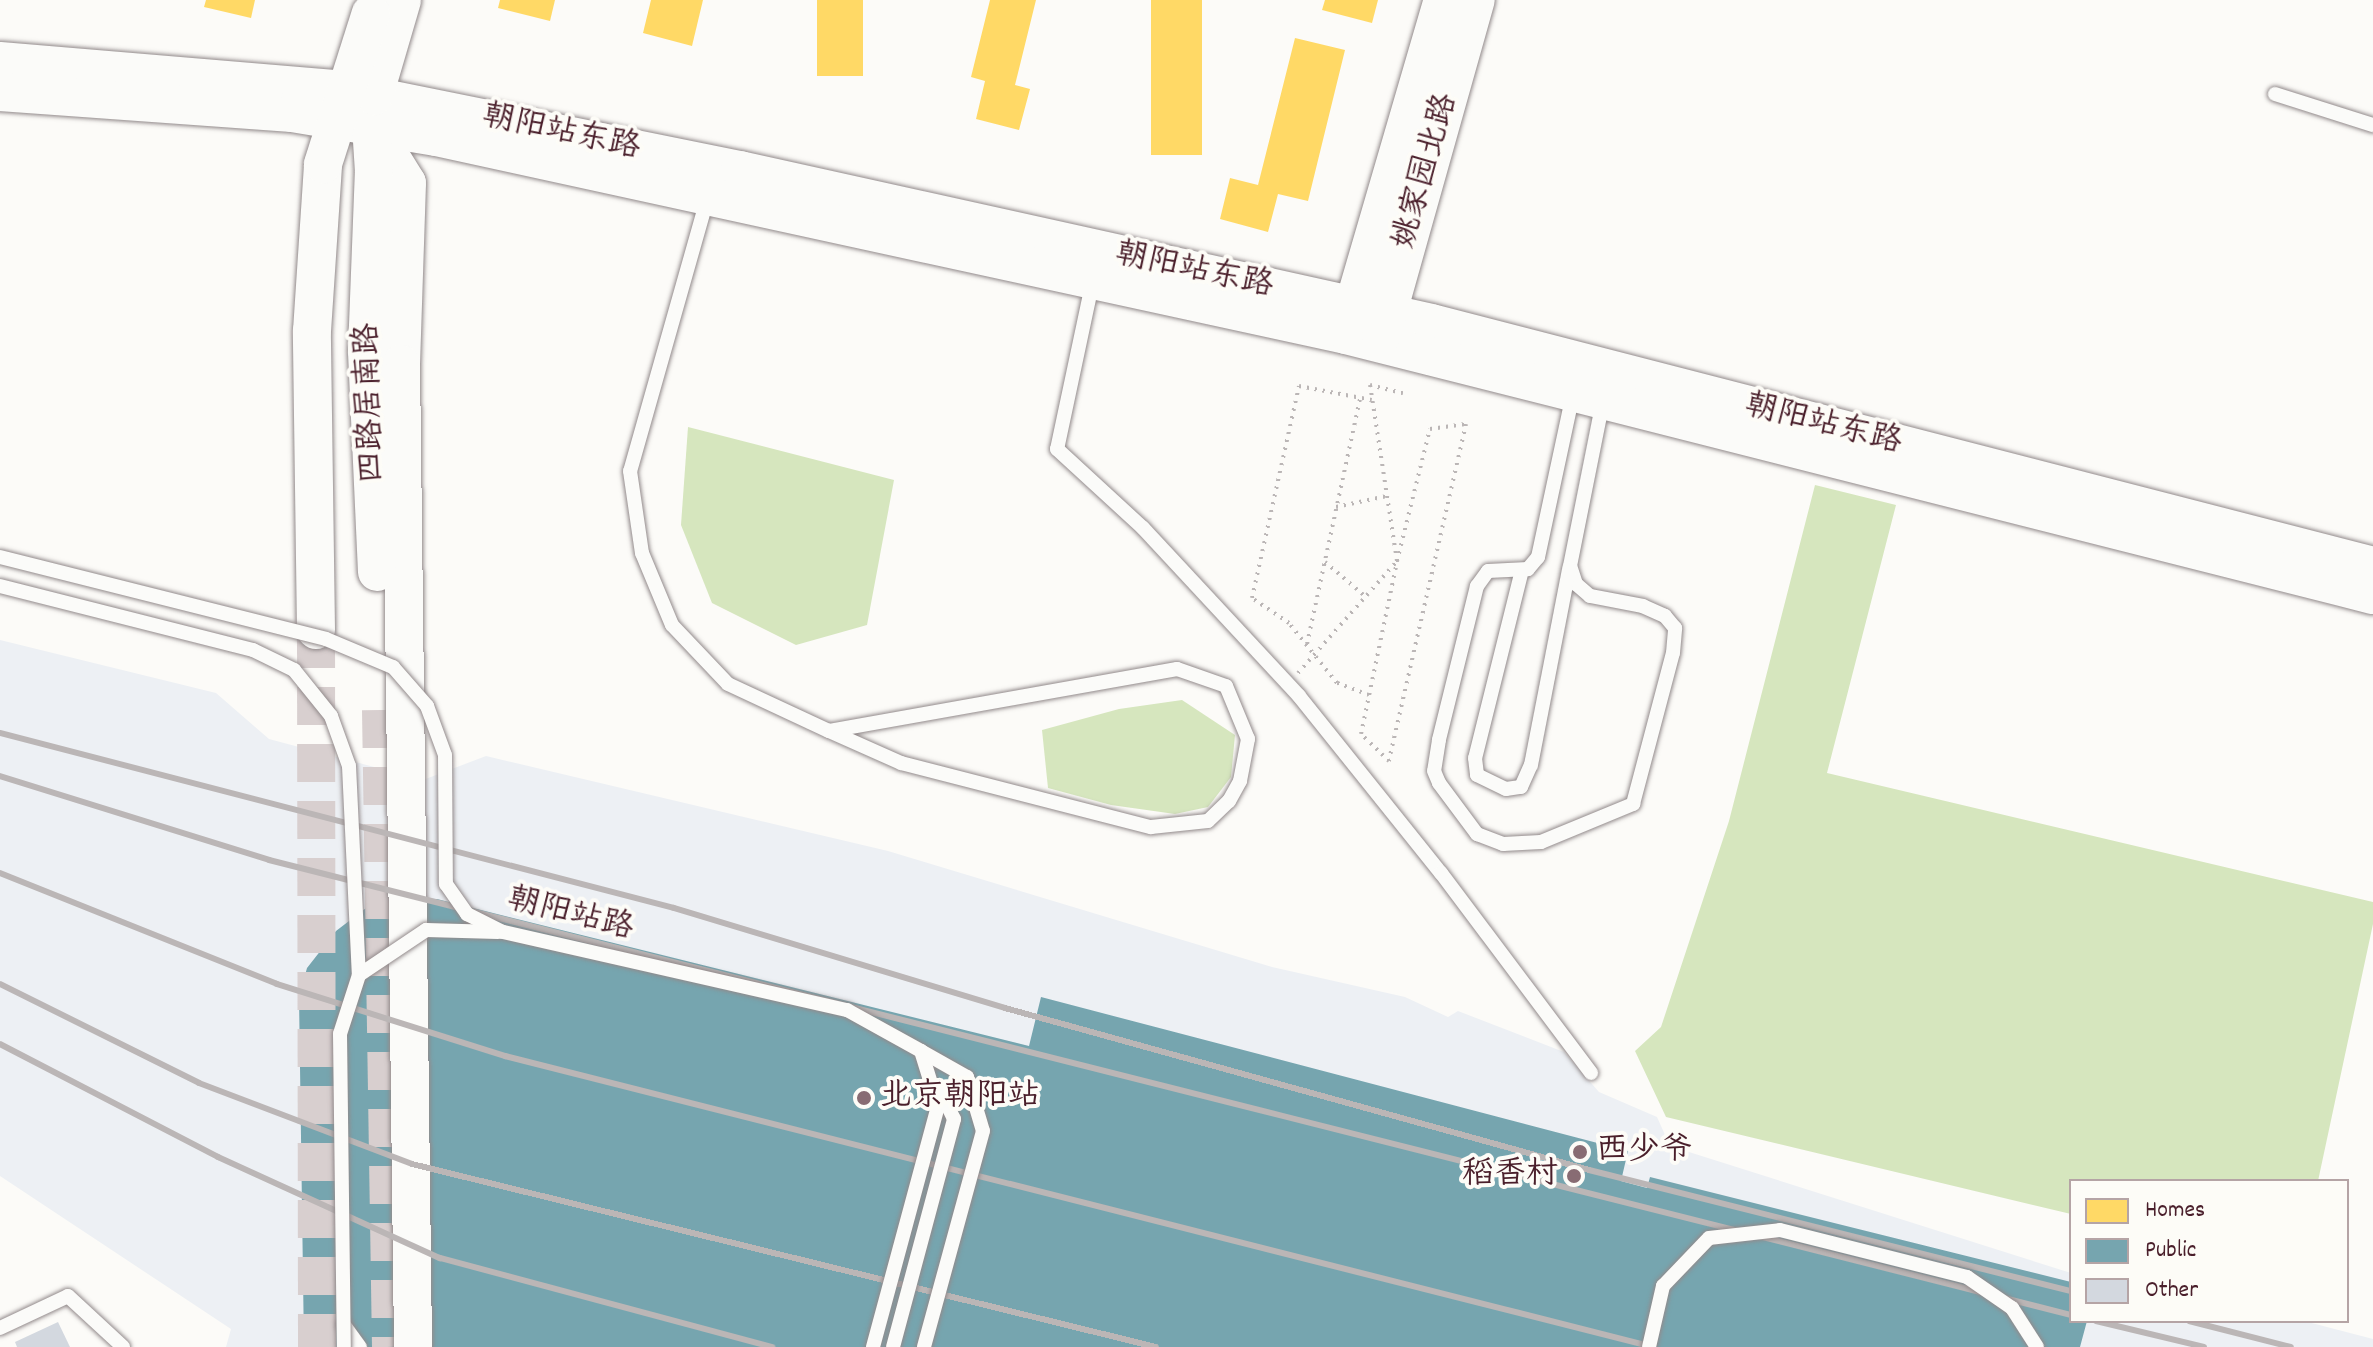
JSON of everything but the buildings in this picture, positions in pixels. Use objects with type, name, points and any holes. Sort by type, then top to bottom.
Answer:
[{"type":"main road","points":[[375,0],[356,107],[407,183],[401,364],[413,1347]]},
{"type":"main road","points":[[356,107],[402,0]]},
{"type":"main road","name":"姚家园北路","points":[[1366,325],[1443,0]]},
{"type":"main road","name":"姚家园北路","points":[[1366,325],[1476,0]]},
{"type":"main road","name":"朝阳站东路","points":[[0,61],[356,107],[712,180],[1366,325],[2373,566]]},
{"type":"main road","name":"朝阳站东路","points":[[0,92],[356,107]]},
{"type":"main road","name":"四路居南路","points":[[316,630],[312,331],[323,164],[356,107]]},
{"type":"main road","name":"四路居南路","points":[[356,107],[374,172],[367,351],[381,710]]},
{"type":"main road","name":"朝阳站东路","points":[[712,180],[1093,280],[1366,325],[1588,397],[2373,595]]},
{"type":"lane","points":[[2275,94],[2373,125]]},
{"type":"lane","points":[[712,180],[630,471],[642,553],[672,625],[728,684],[829,731],[901,763],[1151,827],[1208,821],[1229,801],[1240,781],[1248,739],[1226,686],[1177,669],[829,731]]},
{"type":"lane","points":[[1093,280],[1057,449],[1143,528],[1288,684],[1441,873],[1591,1073]]},
{"type":"lane","points":[[1588,397],[1570,566],[1531,765],[1521,787],[1506,789],[1477,775],[1475,758],[1522,570],[1538,557],[1588,397]]},
{"type":"lane","name":"朝阳站路","points":[[0,557],[326,639],[393,667],[427,706],[445,755],[446,884],[467,914],[503,932],[847,1010],[967,1077],[983,1131],[924,1347]]},
{"type":"lane","points":[[1522,570],[1488,571],[1477,586],[1434,771],[1477,834],[1503,844],[1541,842],[1633,804],[1655,731],[1675,628],[1665,616],[1643,606],[1590,596],[1576,584],[1570,566]]},
{"type":"lane","points":[[0,586],[253,650],[294,670],[331,716],[349,766],[359,975],[340,1034],[344,1347]]},
{"type":"lane","points":[[359,975],[426,930],[503,932]]},
{"type":"lane","points":[[873,1347],[938,1106],[921,1051]]},
{"type":"lane","points":[[893,1347],[954,1119],[921,1051]]},
{"type":"lane","points":[[1649,1347],[1663,1286],[1709,1238],[1780,1230],[1967,1277],[2012,1308],[2037,1347]]},
{"type":"lane","points":[[0,1328],[68,1296],[123,1347]]},
{"type":"lane","points":[[344,1325],[360,1347]]},
{"type":"path","points":[[1288,684],[1397,561],[1370,385],[1403,393]]},
{"type":"path","points":[[1369,695],[1337,683],[1289,623],[1252,598],[1299,386],[1372,400]]},
{"type":"path","points":[[1307,644],[1360,398]]},
{"type":"path","points":[[1466,424],[1389,761],[1361,734],[1369,695],[1397,561],[1430,429],[1466,424]]},
{"type":"path","points":[[1336,507],[1387,496]]},
{"type":"path","points":[[1325,562],[1366,597]]},
{"type":"shaded area","name":"北京朝阳站","points":[[0,640],[216,693],[269,739],[423,780],[486,756],[888,851],[1272,967],[1405,997],[1448,1017],[1458,1011],[1564,1052],[1599,1092],[1657,1117],[1670,1146],[2069,1272],[2069,1323],[2312,1323],[2373,1339],[2373,1347],[226,1347],[231,1329],[0,1176]]},
{"type":"green space","points":[[688,427],[894,480],[867,625],[796,645],[712,603],[681,525]]},
{"type":"green space","points":[[1815,485],[1896,505],[1827,773],[2373,902],[2373,924],[2318,1179],[2069,1179],[2069,1214],[1666,1117],[1635,1051],[1661,1027],[1729,821]]},
{"type":"green space","points":[[1182,700],[1235,735],[1231,777],[1208,807],[1175,814],[1111,805],[1048,788],[1042,730],[1119,709]]},
{"type":"tunnel","points":[[316,630],[317,1347]]},
{"type":"tunnel","points":[[381,710],[391,1347]]},
{"type":"railway","points":[[0,733],[674,908],[1005,1008],[1589,1170],[2069,1290]]},
{"type":"railway","points":[[0,776],[269,860],[2069,1314]]},
{"type":"railway","points":[[0,873],[277,984],[505,1056],[1653,1347]]},
{"type":"railway","points":[[0,984],[199,1083],[412,1164],[1156,1347]]},
{"type":"railway","points":[[0,1044],[218,1157],[440,1258],[772,1347]]},
{"type":"railway","points":[[2104,1323],[2204,1347]]},
{"type":"railway","points":[[2197,1323],[2291,1347]]},
{"type":"place","name":"北京朝阳站","points":[[864,1098]]},
{"type":"place","name":"西少爷","points":[[1580,1152]]},
{"type":"place","name":"稻香村","points":[[1574,1176]]}]
